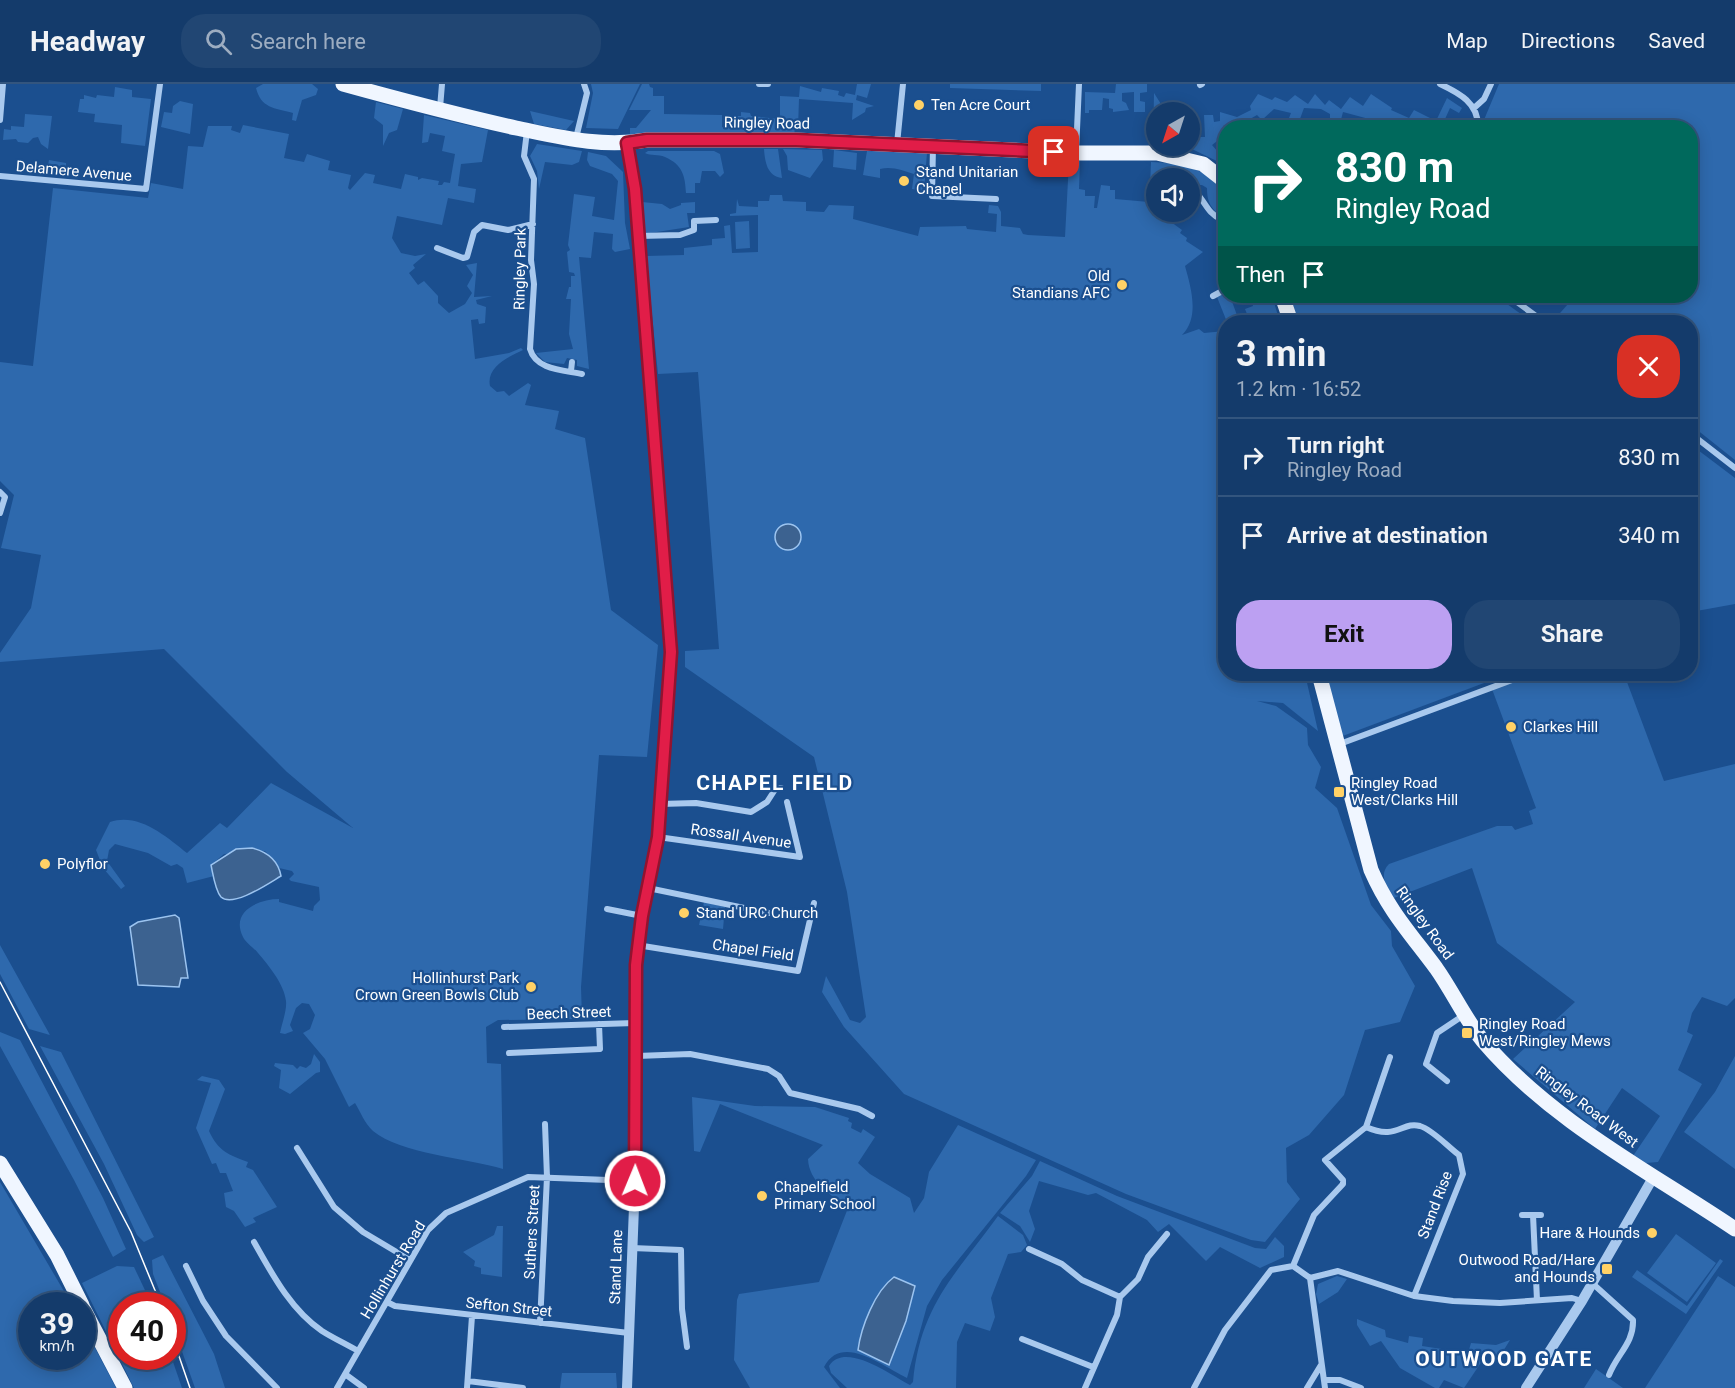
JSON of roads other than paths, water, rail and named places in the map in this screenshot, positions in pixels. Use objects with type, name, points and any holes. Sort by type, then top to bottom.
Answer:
[{"type":"main road","name":"Ringley Road","points":[[343,84],[440,111],[575,141],[627,143],[647,140],[796,140],[1076,153],[1157,153],[1186,158],[1210,168],[1218,175]]},
{"type":"main road","name":"Ringley Road","points":[[1321,681],[1371,870],[1395,917],[1449,986],[1465,1014]]},
{"type":"main road","name":"Ringley Road West","points":[[1465,1014],[1482,1040],[1519,1078],[1589,1134],[1735,1228]]},
{"type":"main road","points":[[0,1164],[57,1255],[76,1292]]},
{"type":"main road","points":[[96,1332],[125,1388]]},
{"type":"street","points":[[0,120],[3,84]]},
{"type":"street","name":"Delamere Avenue","points":[[0,176],[146,189],[160,84]]},
{"type":"street","points":[[440,111],[442,84]]},
{"type":"street","points":[[575,141],[587,93],[584,84]]},
{"type":"street","points":[[759,84],[768,84]]},
{"type":"street","points":[[897,145],[903,84]]},
{"type":"street","points":[[1076,153],[1079,84]]},
{"type":"street","points":[[1440,84],[1463,97],[1474,108],[1476,120]]},
{"type":"street","points":[[1474,108],[1484,99],[1491,84]]},
{"type":"street","name":"Ringley Park","points":[[527,130],[524,156],[534,178],[531,260],[534,284],[530,349],[532,356],[541,365],[582,374]]},
{"type":"street","name":"Stand Lane","points":[[627,143],[639,236],[671,652],[658,837],[637,945],[635,1181],[627,1388]]},
{"type":"street","points":[[933,146],[932,196],[996,199]]},
{"type":"street","points":[[1200,197],[1212,215],[1218,218]]},
{"type":"street","points":[[639,236],[680,234],[694,230],[694,221],[716,220]]},
{"type":"street","points":[[437,248],[463,258],[469,253],[474,232],[482,225],[508,230],[533,224]]},
{"type":"street","points":[[1213,296],[1218,293]]},
{"type":"street","points":[[1518,303],[1535,315]]},
{"type":"street","points":[[571,371],[572,362]]},
{"type":"street","points":[[1698,440],[1735,468]]},
{"type":"street","points":[[0,492],[5,497],[0,513]]},
{"type":"street","points":[[1336,745],[1509,681]]},
{"type":"street","points":[[660,804],[696,803],[751,812],[759,809],[776,788],[781,788]]},
{"type":"street","name":"Rossall Avenue","points":[[658,837],[800,857],[787,802]]},
{"type":"street","points":[[648,888],[769,913]]},
{"type":"street","name":"Chapel Field","points":[[637,945],[798,971],[814,903]]},
{"type":"street","points":[[608,909],[642,916]]},
{"type":"street","points":[[1447,1081],[1426,1064],[1437,1033],[1465,1014]]},
{"type":"street","name":"Beech Street","points":[[504,1027],[635,1023]]},
{"type":"street","points":[[509,1053],[600,1050],[599,1024]]},
{"type":"street","points":[[637,1056],[690,1054],[768,1069],[779,1077],[790,1093],[859,1108],[872,1116]]},
{"type":"street","points":[[1293,1266],[1314,1215],[1343,1184],[1343,1180],[1323,1162],[1366,1127],[1391,1062]]},
{"type":"street","name":"Suthers Street","points":[[540,1323],[547,1177],[545,1124]]},
{"type":"street","name":"Stand Rise","points":[[1366,1127],[1388,1134],[1409,1126],[1421,1126],[1459,1155],[1463,1174],[1414,1296]]},
{"type":"street","points":[[297,1148],[334,1207],[363,1232],[410,1260]]},
{"type":"street","points":[[1526,1388],[1582,1301],[1654,1176]]},
{"type":"street","name":"Hollinhurst Road","points":[[337,1388],[428,1230],[446,1213],[528,1177],[635,1181]]},
{"type":"street","points":[[1522,1215],[1541,1215]]},
{"type":"street","points":[[1533,1215],[1537,1300]]},
{"type":"street","points":[[1085,1388],[1116,1315],[1120,1297],[1138,1279],[1148,1257],[1167,1234]]},
{"type":"street","points":[[254,1242],[273,1275],[303,1315],[321,1330],[358,1351]]},
{"type":"street","points":[[631,1248],[681,1250],[682,1309],[687,1347]]},
{"type":"street","points":[[1029,1250],[1062,1264],[1082,1280],[1120,1297]]},
{"type":"street","points":[[186,1266],[223,1338],[277,1388]]},
{"type":"street","points":[[1194,1388],[1225,1330],[1256,1286],[1271,1270],[1293,1266],[1310,1278],[1325,1388]]},
{"type":"street","points":[[1310,1278],[1338,1271],[1414,1296],[1475,1303],[1572,1298],[1582,1301]]},
{"type":"street","points":[[1592,1283],[1633,1320],[1634,1334],[1614,1362],[1609,1375]]},
{"type":"street","name":"Sefton Street","points":[[387,1302],[395,1306],[472,1316],[628,1333]]},
{"type":"street","points":[[472,1316],[467,1384],[523,1388]]},
{"type":"street","points":[[1022,1339],[1093,1367]]},
{"type":"street","points":[[1307,1388],[1322,1365]]},
{"type":"street","points":[[345,1374],[364,1388]]},
{"type":"street","points":[[1324,1380],[1340,1380],[1361,1388]]},
{"type":"tram line","points":[[0,982],[131,1232],[156,1292]]},
{"type":"tram line","points":[[184,1370],[190,1388]]},
{"type":"place","name":"Ten Acre Court","points":[[919,105]]},
{"type":"place","name":"Stand Unitarian Chapel","points":[[904,181]]},
{"type":"place","name":"Old Standians AFC","points":[[1122,285]]},
{"type":"place","name":"Clarkes Hill","points":[[1511,727]]},
{"type":"place","name":"Ringley Road West/Clarks Hill","points":[[1339,792]]},
{"type":"place","name":"Polyflor","points":[[45,864]]},
{"type":"place","name":"Stand URC Church","points":[[684,913]]},
{"type":"place","name":"Hollinhurst Park Crown Green Bowls Club","points":[[531,987]]},
{"type":"place","name":"Ringley Road West/Ringley Mews","points":[[1467,1033]]},
{"type":"place","name":"Chapelfield Primary School","points":[[762,1196]]},
{"type":"place","name":"Hare & Hounds","points":[[1652,1233]]},
{"type":"place","name":"Outwood Road/Hare and Hounds","points":[[1607,1269]]},
{"type":"district","name":"CHAPEL FIELD","points":[[775,783]]},
{"type":"district","name":"OUTWOOD GATE","points":[[1504,1359]]}]
